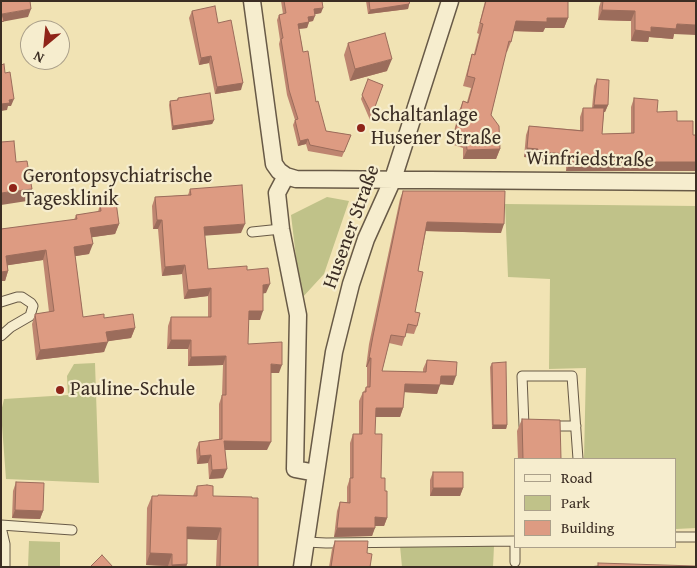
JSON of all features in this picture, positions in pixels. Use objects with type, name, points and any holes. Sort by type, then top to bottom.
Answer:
[{"type":"street","points":[[252,1],[274,164],[286,176]]},
{"type":"street","name":"Husener Straße","points":[[302,567],[334,352],[351,284],[366,239],[393,179],[450,1]]},
{"type":"street","name":"Winfriedstraße","points":[[286,176],[296,179],[696,182]]},
{"type":"street","name":"Husener Straße","points":[[286,176],[277,193],[281,229],[298,315],[295,469],[316,474]]},
{"type":"lane","points":[[252,232],[281,229]]},
{"type":"lane","points":[[1,302],[22,297],[33,306],[30,316],[11,327],[1,336]]},
{"type":"lane","points":[[576,426],[524,426],[522,376],[572,376],[576,426],[578,458]]},
{"type":"lane","points":[[5,567],[5,544],[1,526],[72,530]]},
{"type":"lane","points":[[677,537],[696,537]]},
{"type":"lane","points":[[306,542],[514,541]]},
{"type":"lane","points":[[515,548],[515,562]]},
{"type":"green space","points":[[327,197],[349,201],[324,274],[301,299],[291,215]]},
{"type":"green space","points":[[505,204],[696,206],[696,528],[677,529],[677,458],[584,458],[586,368],[549,369],[550,279],[508,277]]},
{"type":"green space","points":[[95,363],[99,483],[6,479],[1,412],[4,399],[68,395],[67,376],[74,364]]},
{"type":"green space","points":[[29,541],[60,542],[60,567],[28,567]]},
{"type":"green space","points":[[400,546],[494,546],[493,567],[402,567]]},
{"type":"building","points":[[1,1],[30,1],[31,9],[2,14],[4,21],[1,22]]},
{"type":"building","points":[[284,1],[322,1],[323,8],[314,9],[315,16],[308,17],[309,22],[298,24],[303,52],[308,51],[316,102],[318,101],[326,131],[351,135],[344,152],[310,145],[308,139],[300,141],[295,120],[298,119],[289,90],[281,39],[283,38],[279,15],[286,13]]},
{"type":"building","points":[[369,1],[410,1],[409,4],[370,10]]},
{"type":"building","points":[[486,1],[568,1],[568,18],[547,18],[547,22],[516,21],[511,42],[509,41],[491,115],[499,126],[500,149],[467,150],[466,138],[454,135],[463,101],[468,103],[475,78],[467,76],[472,54],[475,55],[483,24],[480,23]]},
{"type":"building","points":[[603,1],[696,1],[696,25],[677,24],[676,29],[651,27],[651,32],[635,30],[635,11],[602,10]]},
{"type":"building","points":[[215,6],[218,23],[231,20],[243,83],[217,87],[211,56],[201,58],[192,11]]},
{"type":"building","points":[[385,33],[392,59],[355,69],[348,43]]},
{"type":"building","points":[[4,64],[5,73],[10,72],[14,99],[9,100],[10,103],[1,104],[1,65]]},
{"type":"building","points":[[368,79],[383,85],[372,115],[362,95]]},
{"type":"building","points":[[597,79],[609,80],[608,105],[594,105]]},
{"type":"building","points":[[210,93],[214,120],[173,126],[170,101]]},
{"type":"building","points":[[634,98],[658,100],[657,112],[677,111],[677,121],[693,121],[693,135],[696,135],[696,162],[570,162],[570,154],[538,152],[538,149],[527,148],[529,126],[583,131],[583,108],[604,108],[602,134],[634,133]]},
{"type":"building","points":[[14,141],[16,162],[27,161],[32,189],[1,193],[1,142]]},
{"type":"building","points":[[242,185],[245,224],[204,227],[208,269],[247,266],[247,270],[268,268],[270,284],[263,285],[263,311],[249,311],[248,344],[282,342],[282,365],[271,364],[271,442],[224,441],[227,469],[212,470],[211,455],[200,456],[199,442],[222,439],[222,395],[226,395],[226,356],[191,357],[191,340],[171,340],[171,317],[211,317],[211,288],[188,290],[185,265],[165,267],[162,220],[157,220],[155,197],[191,195],[190,189]]},
{"type":"building","points":[[403,191],[505,191],[504,224],[427,222],[418,271],[423,272],[415,312],[420,313],[417,326],[408,324],[405,337],[391,335],[382,371],[426,372],[427,360],[457,362],[456,376],[441,376],[440,385],[405,384],[403,408],[376,408],[375,434],[382,434],[381,478],[385,478],[385,491],[387,491],[387,518],[375,517],[375,528],[337,528],[340,502],[350,503],[350,478],[353,478],[353,434],[362,434],[363,392],[366,392],[366,387],[370,387],[371,358],[369,358]]},
{"type":"building","points":[[116,202],[119,224],[90,228],[93,244],[74,247],[83,317],[104,314],[104,318],[133,314],[135,328],[106,332],[108,342],[40,350],[35,314],[54,311],[46,250],[6,256],[8,271],[1,272],[1,229],[77,219],[76,215],[101,211],[100,204]]},
{"type":"building","points":[[506,362],[507,425],[493,425],[492,363]]},
{"type":"building","points":[[522,419],[560,420],[561,458],[523,458]]},
{"type":"building","points":[[433,472],[463,472],[463,488],[433,488]]},
{"type":"building","points":[[16,482],[44,483],[43,511],[15,510]]},
{"type":"building","points":[[197,486],[213,486],[213,496],[258,498],[258,567],[220,567],[221,528],[187,527],[187,564],[172,565],[172,554],[150,553],[152,496],[197,496]]},
{"type":"building","points":[[335,541],[368,541],[367,553],[372,554],[370,567],[331,567]]},
{"type":"building","points":[[102,555],[113,567],[90,567]]},
{"type":"building","points":[[598,563],[695,567],[589,567],[598,566]]},
{"type":"place","name":"Schaltanlage Husener Straße","points":[[361,128]]},
{"type":"place","name":"Gerontopsychiatrische Tagesklinik","points":[[13,188]]},
{"type":"place","name":"Pauline-Schule","points":[[60,390]]}]
